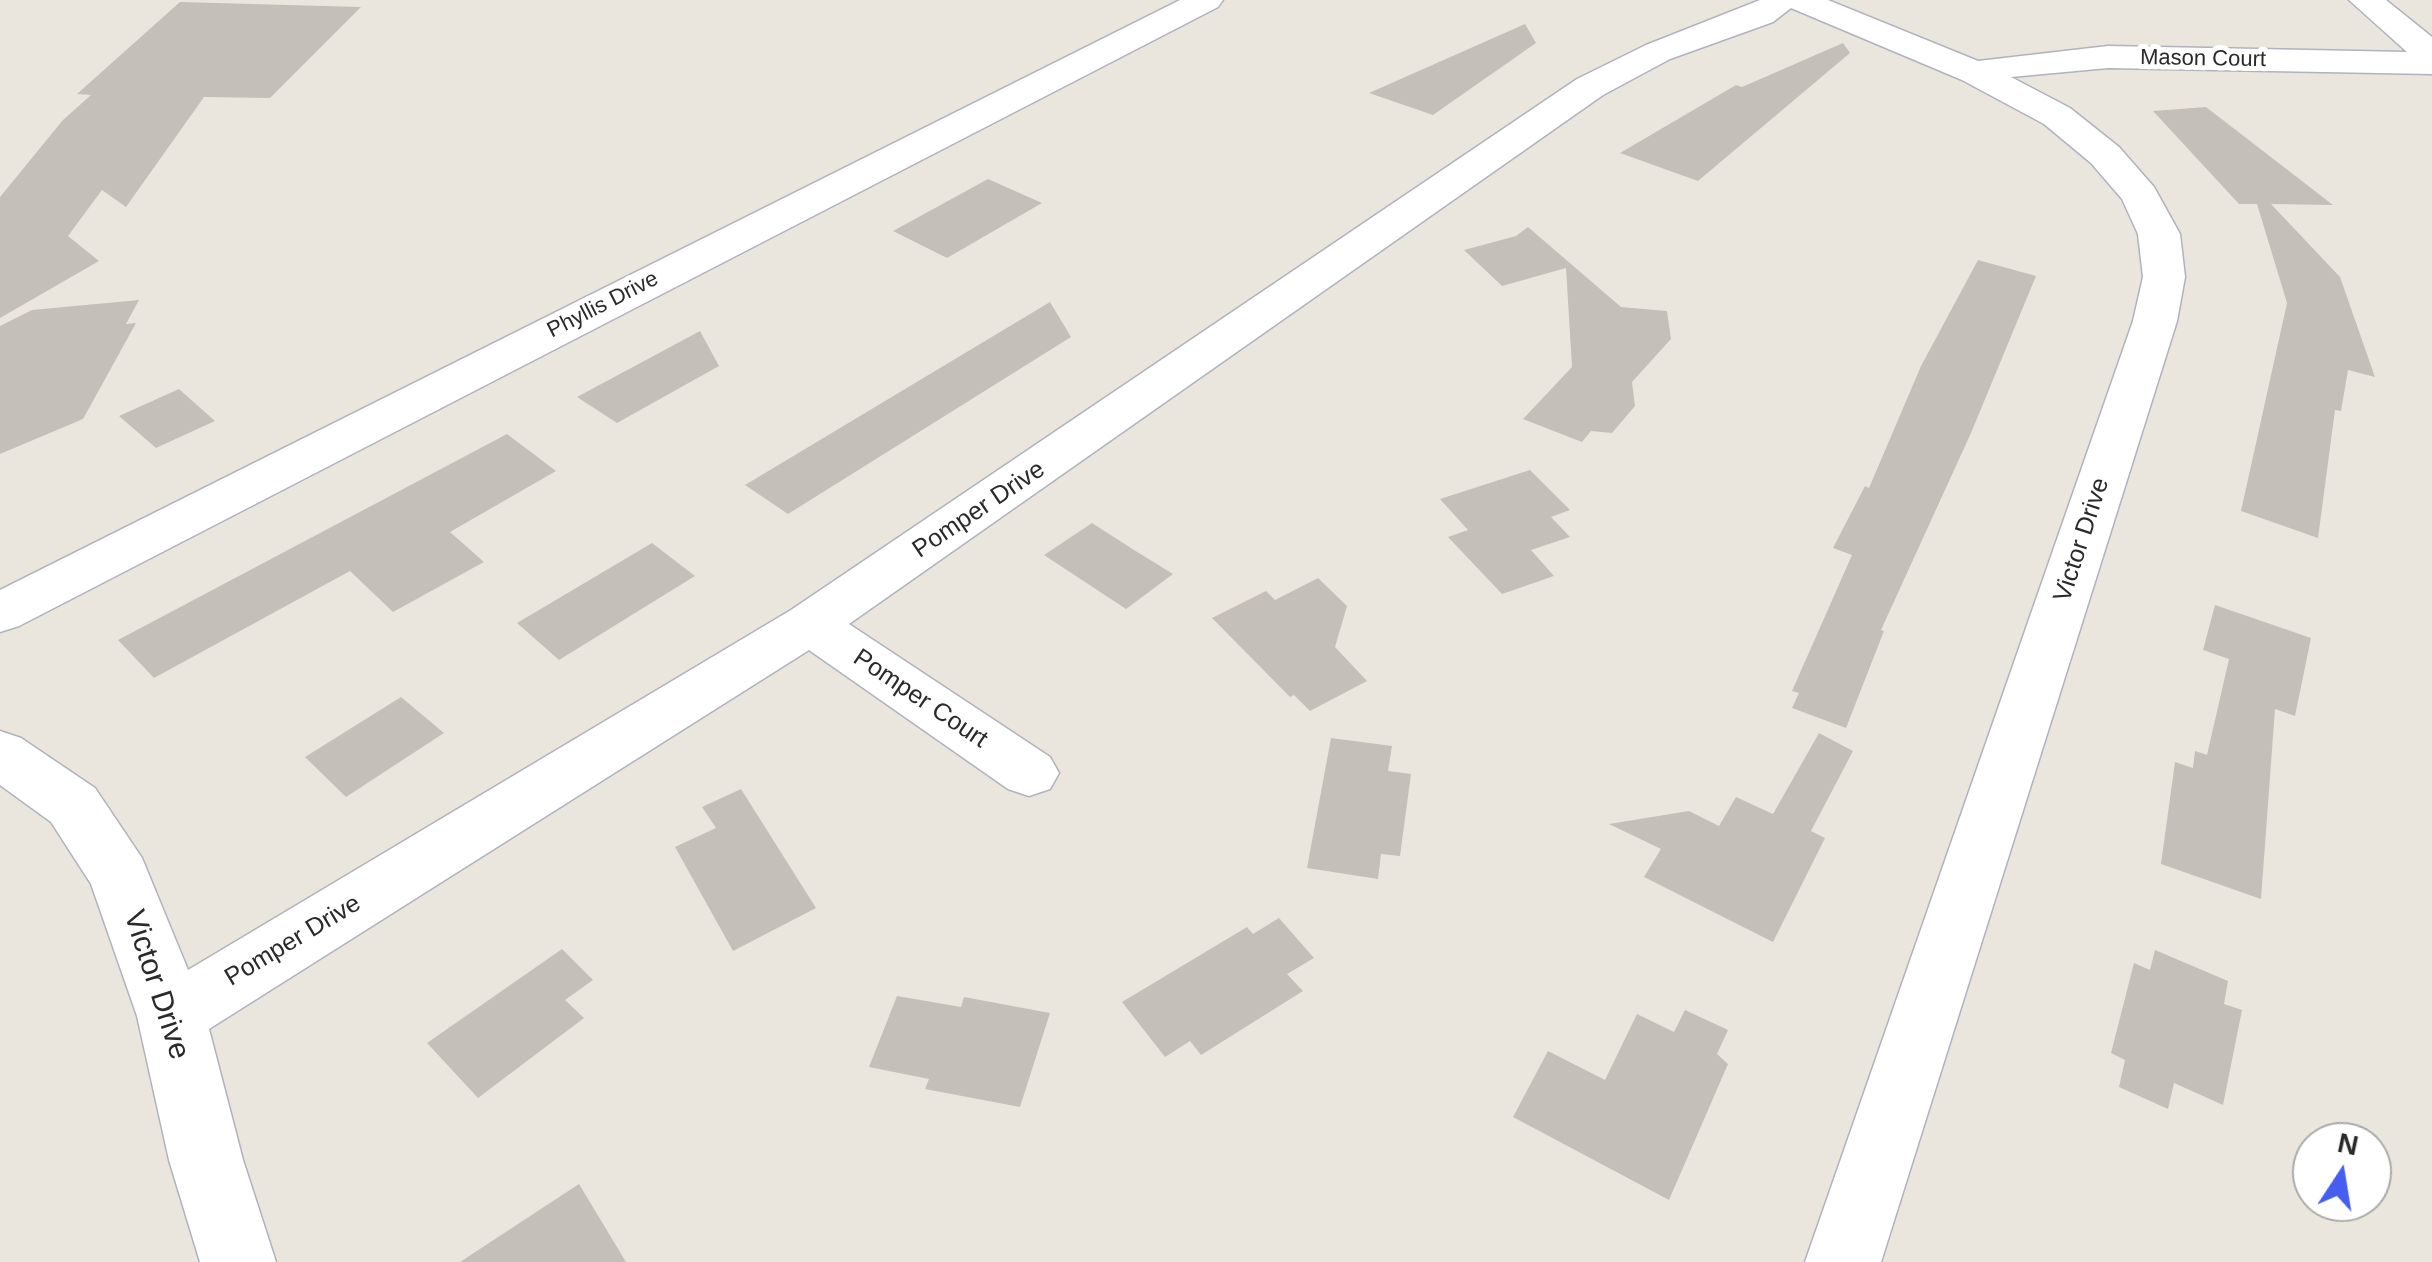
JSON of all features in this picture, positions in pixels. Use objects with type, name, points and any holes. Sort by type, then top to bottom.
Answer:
[{"type":"street","name":"Phyllis Drive","points":[[0,613],[1206,0]]},
{"type":"street","name":"Pomper Drive","points":[[171,1016],[810,624],[1305,288],[1590,87],[1658,52],[1760,16],[1781,0]]},
{"type":"street","name":"Victor Drive","points":[[1798,0],[1974,72],[2058,116],[2106,155],[2140,195],[2160,234],[2164,277],[2155,321],[1843,1262]]},
{"type":"street","points":[[2366,0],[2432,55]]},
{"type":"street","name":"Mason Court","points":[[1974,72],[2041,60],[2108,58],[2432,63]]},
{"type":"street","name":"Pomper Court","points":[[810,624],[1029,773]]},
{"type":"street","name":"Victor Drive","points":[[0,754],[73,805],[120,876],[171,1016],[206,1160],[238,1262]]},
{"type":"building","points":[[180,2],[361,7],[270,98],[204,97],[126,207],[102,190],[68,236],[99,261],[0,318],[0,197],[63,120],[91,95],[77,94]]},
{"type":"building","points":[[1525,24],[1536,43],[1433,115],[1369,93]]},
{"type":"building","points":[[1843,43],[1850,53],[1698,181],[1620,153],[1736,85],[1742,87]]},
{"type":"building","points":[[2206,107],[2333,205],[2271,204],[2340,277],[2375,377],[2348,370],[2341,411],[2335,410],[2318,538],[2241,511],[2287,303],[2257,204],[2239,204],[2153,111]]},
{"type":"building","points":[[988,179],[1042,203],[947,258],[893,231]]},
{"type":"building","points":[[1528,227],[1621,307],[1667,311],[1671,339],[1632,382],[1635,406],[1612,433],[1591,431],[1582,442],[1523,419],[1572,367],[1566,268],[1502,286],[1464,250],[1516,236]]},
{"type":"building","points":[[1978,260],[2036,276],[1971,433],[1881,630],[1884,631],[1846,728],[1792,708],[1799,693],[1792,691],[1852,555],[1833,548],[1865,486],[1869,488],[1921,366]]},
{"type":"building","points":[[139,300],[126,324],[136,323],[83,419],[0,454],[0,326],[32,310]]},
{"type":"building","points":[[1050,302],[1071,337],[788,514],[745,485]]},
{"type":"building","points":[[700,331],[719,366],[617,423],[577,397]]},
{"type":"building","points":[[179,389],[215,421],[156,448],[119,416]]},
{"type":"building","points":[[507,434],[556,471],[450,532],[484,562],[393,612],[350,571],[154,678],[118,640]]},
{"type":"building","points":[[1530,470],[1570,510],[1551,517],[1570,537],[1531,550],[1554,576],[1502,594],[1448,537],[1468,530],[1440,499]]},
{"type":"building","points":[[1092,523],[1173,574],[1126,609],[1044,555]]},
{"type":"building","points":[[652,543],[695,576],[559,660],[517,623]]},
{"type":"building","points":[[1318,578],[1347,606],[1335,647],[1367,681],[1310,711],[1294,695],[1290,697],[1212,618],[1266,591],[1275,600]]},
{"type":"building","points":[[2215,605],[2311,638],[2295,716],[2275,709],[2261,899],[2161,864],[2175,762],[2193,768],[2195,751],[2207,755],[2229,659],[2203,650]]},
{"type":"building","points":[[401,697],[444,733],[346,797],[305,757]]},
{"type":"building","points":[[1819,733],[1853,751],[1811,831],[1825,838],[1773,942],[1644,877],[1661,849],[1609,824],[1689,811],[1719,826],[1736,797],[1773,814]]},
{"type":"building","points":[[1331,738],[1392,746],[1388,771],[1411,774],[1400,856],[1381,854],[1378,879],[1307,868]]},
{"type":"building","points":[[741,789],[816,908],[733,951],[675,847],[716,828],[702,807]]},
{"type":"building","points":[[1279,918],[1314,958],[1287,974],[1303,991],[1201,1055],[1190,1041],[1165,1057],[1122,1002],[1247,927],[1253,934]]},
{"type":"building","points":[[562,949],[593,980],[565,1000],[584,1018],[478,1098],[427,1043]]},
{"type":"building","points":[[2155,950],[2228,981],[2224,1004],[2242,1010],[2223,1105],[2174,1083],[2168,1109],[2119,1087],[2125,1060],[2111,1053],[2134,963],[2150,970]]},
{"type":"building","points":[[897,996],[961,1007],[964,997],[1050,1013],[1020,1107],[925,1089],[929,1079],[869,1067]]},
{"type":"building","points":[[1685,1010],[1728,1030],[1717,1054],[1728,1064],[1669,1200],[1513,1117],[1548,1051],[1605,1080],[1637,1014],[1674,1032]]},
{"type":"building","points":[[579,1184],[626,1262],[460,1262]]}]
